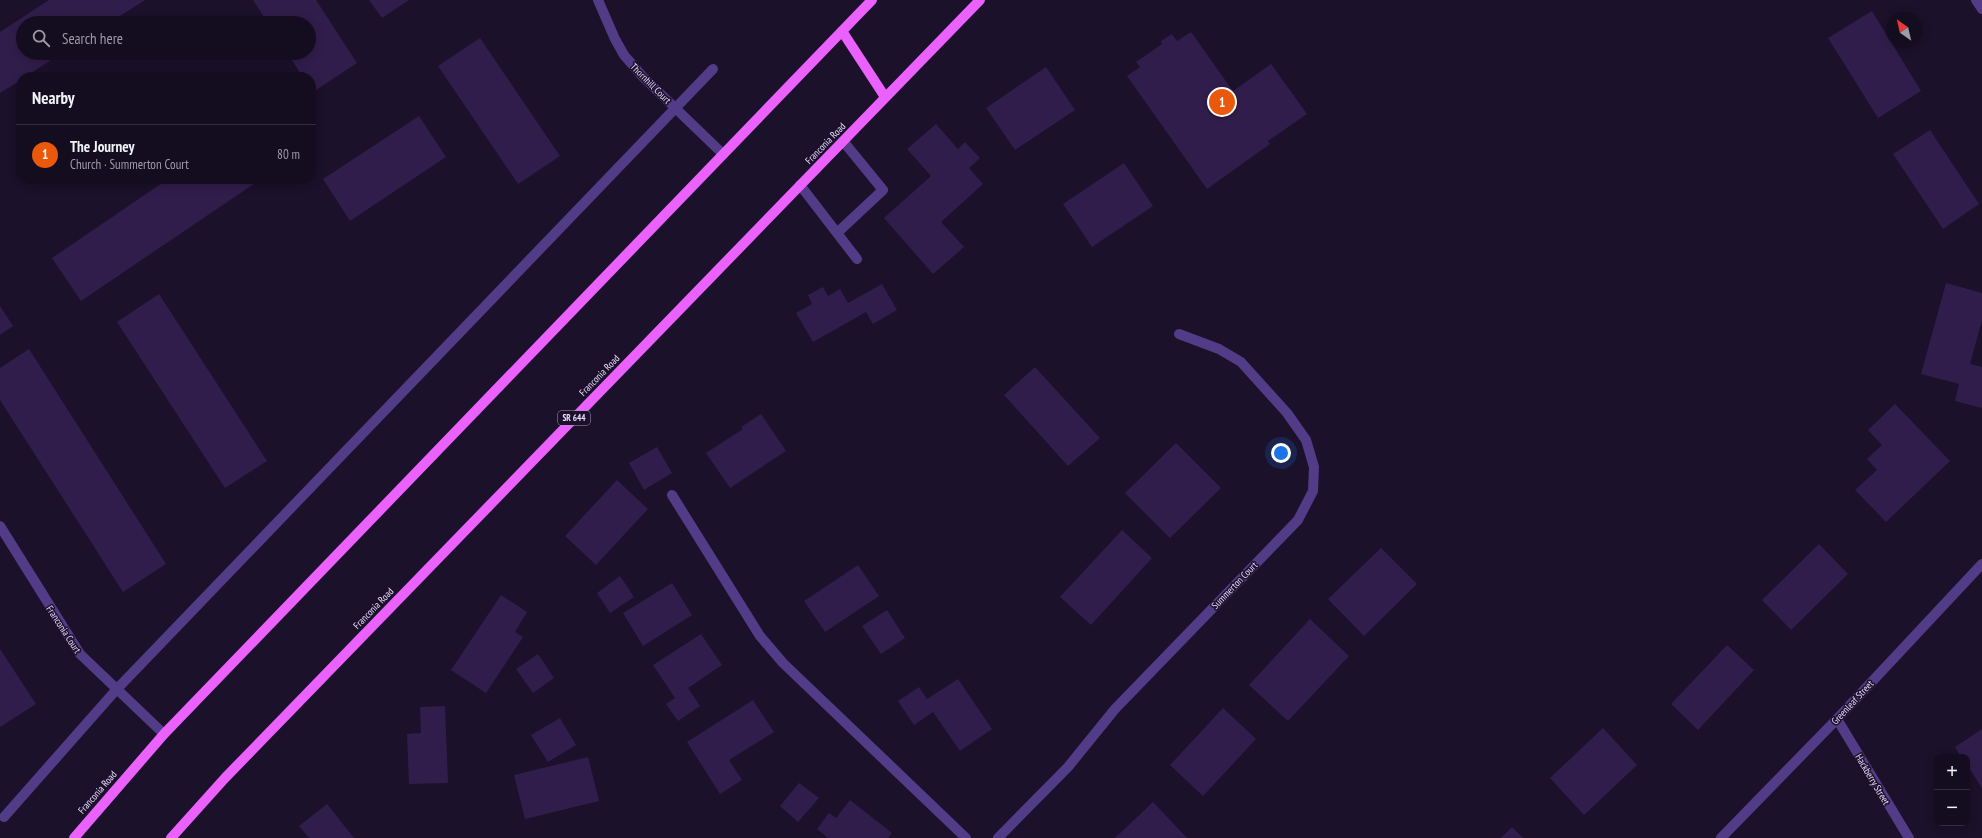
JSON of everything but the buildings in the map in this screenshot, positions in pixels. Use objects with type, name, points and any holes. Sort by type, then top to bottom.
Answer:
[{"type":"main road","name":"Franconia Road","points":[[74,838],[164,734],[872,0]]},
{"type":"main road","name":"Franconia Road","points":[[171,838],[224,778],[980,0]]},
{"type":"main road","points":[[842,31],[885,97]]},
{"type":"street","name":"Thornhill Court","points":[[598,0],[614,39],[624,55],[643,77],[723,154]]},
{"type":"street","points":[[1976,0],[1982,9]]},
{"type":"street","points":[[4,817],[116,690],[713,69]]},
{"type":"street","points":[[837,233],[883,190],[843,141]]},
{"type":"street","points":[[800,185],[857,259]]},
{"type":"street","name":"Summerton Court","points":[[998,838],[1068,767],[1115,709],[1298,520],[1313,491],[1314,467],[1306,440],[1287,413],[1241,362],[1219,349],[1179,334]]},
{"type":"street","points":[[672,495],[760,636],[783,663],[966,838]]},
{"type":"street","name":"Franconia Court","points":[[0,526],[80,654],[116,690],[164,734]]},
{"type":"street","name":"Greenleaf Street","points":[[1721,838],[1837,719],[1982,564]]},
{"type":"street","name":"Hackberry Street","points":[[1837,719],[1909,838]]},
{"type":"place","name":"The Journey","points":[[1222,102]]}]
